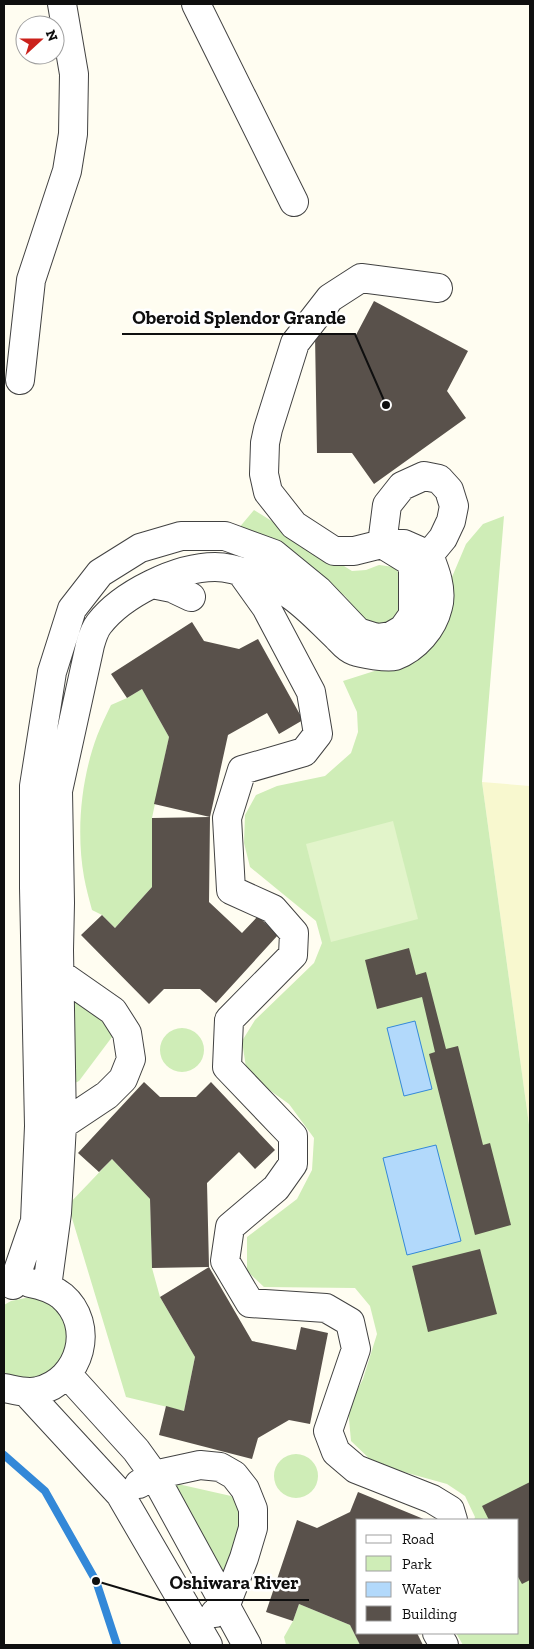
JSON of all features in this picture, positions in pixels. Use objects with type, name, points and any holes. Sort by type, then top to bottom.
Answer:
[{"type":"street","points":[[20,380],[31,280],[67,171],[73,134],[74,74],[62,4]]},
{"type":"street","points":[[196,4],[294,202]]},
{"type":"street","points":[[48,973],[60,903],[58,791],[90,644],[98,625],[121,603],[152,584],[179,572],[215,567],[253,576],[289,594],[311,611],[352,651],[394,656],[417,643],[428,628],[439,606],[439,586],[429,555],[404,544],[382,544],[354,551],[334,551],[294,525],[268,492],[264,474],[264,458],[268,429],[295,343],[330,298],[361,278],[438,288]]},
{"type":"street","points":[[382,544],[387,505],[402,486],[424,476],[439,479],[450,490],[454,506],[450,521],[442,538],[429,555]]},
{"type":"street","points":[[47,1287],[57,1213],[50,1125],[48,973],[34,888],[34,786],[52,672],[72,609],[100,573],[140,548],[181,536],[225,536],[274,554],[318,590],[358,632],[377,638],[391,636],[404,629],[413,616],[413,563],[382,544]]},
{"type":"street","points":[[166,540],[179,572]]},
{"type":"street","points":[[253,576],[274,554]]},
{"type":"street","points":[[253,576],[266,608],[311,692],[318,734],[304,752],[242,770],[227,818],[231,890],[273,909],[294,933],[293,955],[229,1020],[227,1067],[293,1136],[294,1164],[276,1188],[230,1227],[225,1261],[250,1303],[326,1308],[350,1322],[356,1349],[328,1430],[336,1452],[356,1469],[432,1499],[450,1510],[453,1519]]},
{"type":"street","points":[[152,584],[172,588],[191,597]]},
{"type":"street","points":[[56,659],[85,666]]},
{"type":"street","points":[[48,973],[113,1011],[127,1033],[131,1059],[123,1079],[107,1095],[50,1125]]},
{"type":"street","points":[[8,1287],[34,1221],[50,1125]]},
{"type":"street","points":[[8,1287],[30,1283],[47,1287],[62,1296],[73,1310],[80,1326],[81,1343],[79,1352],[67,1374],[54,1385],[38,1392],[15,1390]]},
{"type":"street","points":[[67,1374],[136,1450],[154,1476],[247,1645]]},
{"type":"street","points":[[15,1390],[120,1494],[202,1636],[225,1607],[244,1558],[253,1528],[253,1509],[245,1489],[234,1475],[220,1467],[200,1465],[154,1476],[120,1494]]},
{"type":"street","points":[[437,1634],[444,1645]]},
{"type":"green space","points":[[254,510],[352,571],[366,570],[379,565],[394,567],[404,579],[402,613],[389,625],[377,625],[362,618],[345,596],[238,529]]},
{"type":"green space","points":[[504,516],[482,782],[530,1132],[530,1645],[463,1645],[457,1634],[519,1634],[519,1519],[474,1519],[465,1496],[447,1484],[375,1464],[351,1441],[348,1408],[363,1379],[377,1334],[370,1306],[355,1288],[264,1287],[247,1271],[247,1237],[297,1199],[312,1170],[314,1138],[289,1104],[247,1074],[242,1041],[255,1020],[314,963],[322,943],[316,921],[250,867],[244,843],[245,815],[256,795],[277,786],[325,776],[351,753],[358,732],[357,712],[343,681],[409,660],[443,610],[452,577],[466,544],[483,524]]},
{"type":"green space","points":[[142,689],[169,737],[152,818],[152,887],[115,928],[102,915],[92,910],[85,881],[80,842],[81,805],[92,753],[111,705]]},
{"type":"green space","points":[[482,782],[530,786],[530,1132]]},
{"type":"green space","points":[[393,821],[418,919],[331,942],[306,844]]},
{"type":"green space","points":[[64,990],[118,1029],[79,1081],[67,1087]]},
{"type":"green space","points":[[182,1028],[194,1032],[200,1038],[204,1050],[200,1062],[194,1068],[182,1072],[170,1068],[164,1062],[160,1050],[164,1038],[170,1032]]},
{"type":"green space","points":[[112,1159],[150,1199],[152,1268],[160,1297],[195,1357],[184,1411],[126,1397],[68,1205]]},
{"type":"green space","points":[[30,1297],[46,1302],[58,1311],[66,1322],[69,1340],[60,1366],[34,1381],[16,1379],[4,1372],[4,1305],[11,1301]]},
{"type":"green space","points":[[296,1454],[308,1458],[314,1464],[318,1476],[314,1488],[308,1494],[296,1498],[284,1494],[278,1488],[274,1476],[278,1464],[284,1458]]},
{"type":"green space","points":[[169,1482],[231,1496],[239,1501],[244,1524],[225,1579]]},
{"type":"green space","points":[[299,1604],[350,1625],[360,1645],[286,1645],[284,1637],[293,1621]]},
{"type":"water","points":[[415,1021],[432,1089],[404,1096],[387,1028]]},
{"type":"water","points":[[436,1145],[461,1241],[407,1255],[383,1158]]},
{"type":"building","points":[[374,301],[468,351],[447,391],[466,418],[374,484],[352,453],[317,453],[315,335],[356,335]]},
{"type":"building","points":[[192,622],[204,641],[239,649],[258,639],[303,720],[279,734],[267,713],[228,735],[210,817],[154,804],[169,737],[142,689],[127,698],[111,674]]},
{"type":"building","points":[[210,817],[209,902],[242,933],[258,916],[278,935],[216,1003],[200,989],[164,989],[149,1004],[81,935],[102,915],[115,928],[152,887],[152,818]]},
{"type":"building","points":[[409,948],[416,975],[426,972],[446,1049],[458,1046],[483,1145],[490,1143],[511,1225],[475,1235],[429,1054],[435,1052],[422,997],[377,1009],[365,960]]},
{"type":"building","points":[[144,1082],[160,1097],[196,1097],[211,1082],[275,1150],[255,1169],[239,1152],[207,1183],[209,1267],[152,1268],[150,1199],[112,1159],[99,1172],[78,1153]]},
{"type":"building","points":[[480,1249],[497,1314],[428,1332],[412,1266]]},
{"type":"building","points":[[209,1267],[252,1341],[296,1350],[301,1327],[328,1333],[310,1424],[289,1420],[258,1438],[252,1459],[159,1435],[166,1406],[184,1411],[195,1357],[160,1297]]},
{"type":"building","points":[[530,1482],[530,1580],[522,1584],[519,1579],[519,1519],[488,1519],[482,1506]]},
{"type":"building","points":[[358,1492],[424,1519],[356,1519],[356,1634],[418,1634],[423,1645],[360,1645],[350,1625],[299,1604],[293,1621],[266,1612],[297,1520],[317,1528],[350,1512]]},
{"type":"waterway","points":[[4,1455],[45,1491],[96,1581],[117,1645]]},
{"type":"place","name":"Oberoid Splendor Grande","points":[[386,405]]},
{"type":"place","name":"Oshiwara River","points":[[96,1581]]}]
